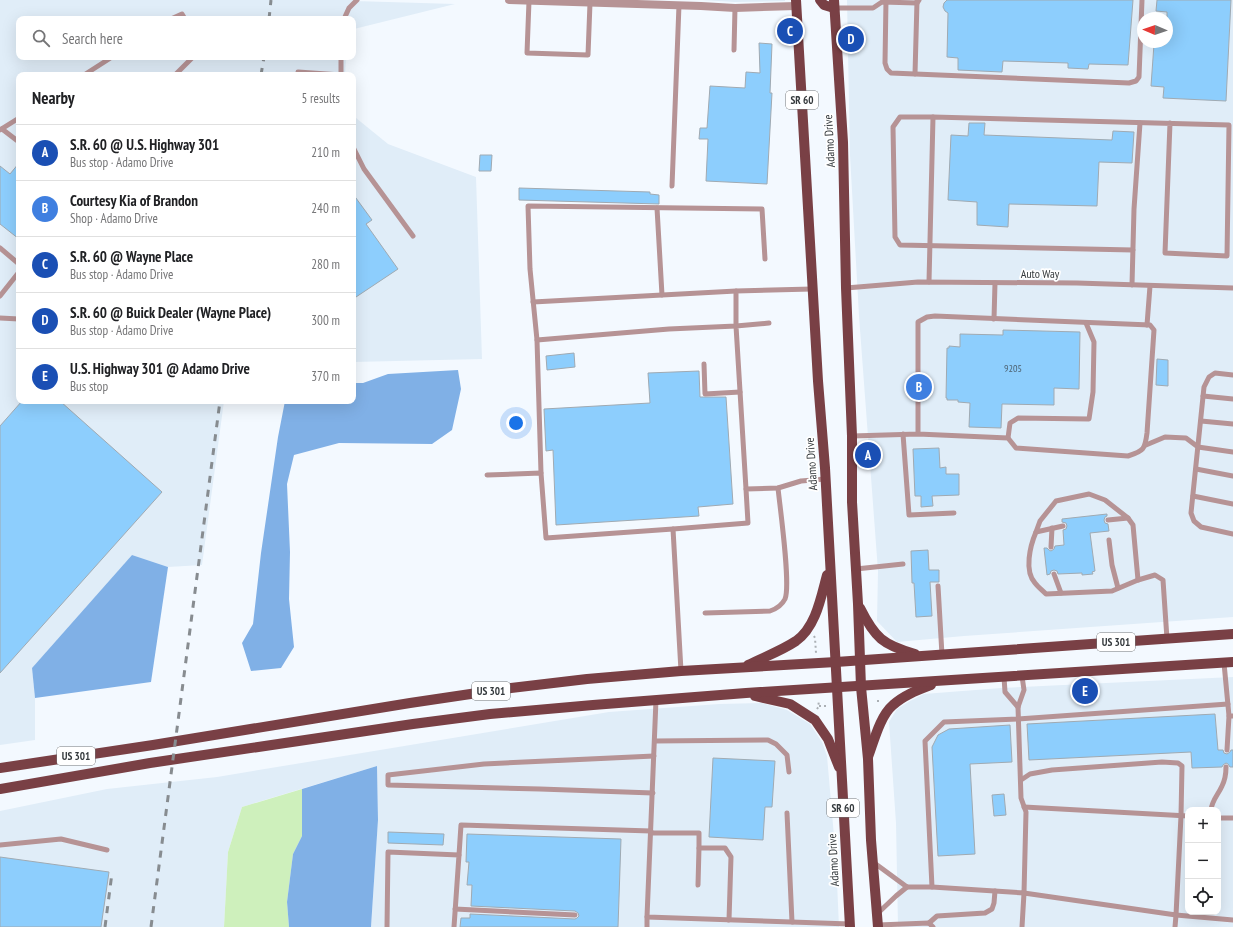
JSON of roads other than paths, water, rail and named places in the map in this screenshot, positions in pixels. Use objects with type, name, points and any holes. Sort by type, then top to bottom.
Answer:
[{"type":"main road","points":[[820,0],[824,5],[834,4]]},
{"type":"main road","name":"Adamo Drive","points":[[796,3],[812,289],[836,662],[850,926]]},
{"type":"main road","name":"Adamo Drive","points":[[834,4],[842,142],[852,436],[852,502],[861,687],[868,759],[872,862],[878,926]]},
{"type":"main road","points":[[742,667],[786,647],[797,640],[807,630],[817,610],[830,565]]},
{"type":"main road","points":[[858,604],[867,622],[879,638],[887,644],[903,651],[923,656]]},
{"type":"main road","name":"US 301","points":[[0,768],[410,703],[511,688],[587,679],[681,671],[942,655],[1233,634]]},
{"type":"main road","name":"US 301","points":[[0,789],[150,763],[490,714],[746,693],[1229,663]]},
{"type":"main road","points":[[868,759],[883,719],[892,705],[914,692],[941,681]]},
{"type":"main road","points":[[746,693],[790,704],[815,720],[828,740],[842,775]]},
{"type":"street","points":[[509,0],[679,5],[702,3],[735,8],[796,3]]},
{"type":"lane","points":[[345,16],[349,8],[357,0]]},
{"type":"lane","points":[[883,1],[885,62],[887,69],[891,72],[1129,83],[1136,81],[1139,77],[1142,0]]},
{"type":"lane","points":[[529,1],[527,53],[588,56],[585,2]]},
{"type":"lane","points":[[834,4],[873,8],[883,1],[918,1],[915,74]]},
{"type":"lane","points":[[672,186],[679,5]]},
{"type":"lane","points":[[734,50],[735,8]]},
{"type":"lane","points":[[89,72],[107,60]]},
{"type":"lane","points":[[178,72],[190,60]]},
{"type":"lane","points":[[341,60],[342,72]]},
{"type":"lane","points":[[1133,250],[900,245],[895,237],[893,127],[900,117],[1229,125],[1227,256],[1165,253],[1170,124]]},
{"type":"lane","points":[[929,282],[933,117]]},
{"type":"lane","points":[[16,120],[1,129],[16,140]]},
{"type":"lane","points":[[1132,285],[1134,209],[1140,123]]},
{"type":"lane","points":[[356,153],[364,169],[413,236]]},
{"type":"lane","points":[[736,291],[736,326],[748,523],[546,538],[541,473],[537,340],[530,269],[528,206],[762,209],[765,259]]},
{"type":"lane","points":[[657,208],[662,295]]},
{"type":"lane","points":[[0,248],[16,261]]},
{"type":"lane","points":[[0,296],[16,276]]},
{"type":"lane","name":"Auto Way","points":[[846,288],[911,282],[1233,288]]},
{"type":"lane","points":[[994,319],[995,283]]},
{"type":"lane","points":[[1147,325],[1150,286]]},
{"type":"lane","points":[[533,302],[736,291],[812,289]]},
{"type":"lane","points":[[918,434],[918,322],[935,316],[1150,325],[1154,330],[1148,422],[1146,445],[1139,453],[1128,456],[1016,448],[1008,438],[1010,423],[1018,418],[1089,419],[1093,392],[1094,342],[1086,323]]},
{"type":"lane","points":[[0,318],[16,319]]},
{"type":"lane","points":[[537,340],[669,329],[769,323]]},
{"type":"lane","points":[[704,364],[705,394],[740,392]]},
{"type":"lane","points":[[1233,375],[1215,373],[1209,377],[1204,387],[1191,513],[1194,521],[1201,527],[1233,534]]},
{"type":"lane","points":[[1203,396],[1233,399]]},
{"type":"lane","points":[[1201,421],[1233,424]]},
{"type":"lane","points":[[903,434],[909,515],[954,513]]},
{"type":"lane","points":[[852,436],[918,434],[1008,438]]},
{"type":"lane","points":[[1146,445],[1165,437],[1186,438],[1198,447],[1233,452]]},
{"type":"lane","points":[[1196,469],[1233,476]]},
{"type":"lane","points":[[487,475],[541,473]]},
{"type":"lane","points":[[746,489],[778,488],[801,481],[825,479]]},
{"type":"lane","points":[[705,613],[774,610],[785,599],[786,564],[778,488]]},
{"type":"lane","points":[[1138,580],[1133,525],[1128,518],[1105,500],[1089,494],[1056,501],[1040,521],[1031,545],[1029,570],[1034,582],[1046,594],[1112,591],[1138,580],[1155,575],[1163,580],[1167,639]]},
{"type":"lane","points":[[1193,496],[1233,504]]},
{"type":"lane","points":[[1108,520],[1128,518]]},
{"type":"lane","points":[[1036,532],[1063,526]]},
{"type":"lane","points":[[1051,547],[1052,528]]},
{"type":"lane","points":[[673,529],[681,671]]},
{"type":"lane","points":[[1109,540],[1112,565],[1118,588]]},
{"type":"lane","points":[[856,568],[903,564]]},
{"type":"lane","points":[[1054,574],[1061,593]]},
{"type":"lane","points":[[938,586],[942,655]]},
{"type":"lane","points":[[1227,750],[1231,716],[1228,704],[1229,663]]},
{"type":"lane","points":[[1022,676],[1024,690],[1018,707],[1021,798],[1026,812],[1022,927]]},
{"type":"lane","points":[[1004,678],[1005,692],[1018,707]]},
{"type":"lane","points":[[647,927],[656,700]]},
{"type":"lane","points":[[932,887],[925,741],[944,722],[1018,719],[1228,704]]},
{"type":"lane","points":[[655,741],[768,740],[776,744],[787,755],[790,772]]},
{"type":"lane","points":[[652,794],[540,788],[388,785],[388,775],[484,764],[654,756]]},
{"type":"lane","points":[[1021,780],[1030,774],[1052,770],[1162,762],[1178,763],[1182,766],[1175,927]]},
{"type":"lane","points":[[1211,807],[1211,804],[1222,786],[1226,774],[1226,767]]},
{"type":"lane","points":[[1024,807],[1185,816]]},
{"type":"lane","points":[[787,813],[792,922]]},
{"type":"lane","points":[[1221,818],[1233,818]]},
{"type":"lane","points":[[454,927],[461,826],[699,834],[698,885]]},
{"type":"lane","points":[[0,845],[61,839],[108,850]]},
{"type":"lane","points":[[699,848],[725,848],[731,857],[730,920]]},
{"type":"lane","points":[[386,927],[388,852],[459,855]]},
{"type":"lane","points":[[872,862],[907,887],[932,887],[1024,893],[1176,915],[1233,920]]},
{"type":"lane","points":[[877,914],[907,887]]},
{"type":"lane","points":[[878,926],[929,923],[937,916],[984,913],[992,909],[995,891]]},
{"type":"lane","points":[[455,909],[575,915]]},
{"type":"lane","points":[[647,917],[730,920],[781,924],[792,922],[850,926]]},
{"type":"lane","points":[[929,923],[933,927]]},
{"type":"water","points":[[458,370],[461,389],[452,430],[432,444],[339,443],[294,455],[287,484],[290,552],[289,599],[294,647],[281,668],[251,671],[242,643],[253,624],[261,553],[278,437],[284,404],[356,404],[356,383],[363,383],[388,374]]},
{"type":"water","points":[[132,555],[168,567],[151,682],[35,698],[32,668]]},
{"type":"water","points":[[377,766],[378,820],[371,927],[289,927],[287,902],[293,854],[302,836],[302,789]]},
{"type":"railway","points":[[269,16],[271,0]]},
{"type":"railway","points":[[262,72],[264,60]]},
{"type":"railway","points":[[151,927],[220,404]]},
{"type":"railway","points":[[105,927],[112,873]]},
{"type":"place","name":"S.R. 60 @ Wayne Place","points":[[790,31]]},
{"type":"place","name":"S.R. 60 @ Buick Dealer (Wayne Place)","points":[[851,39]]},
{"type":"place","name":"Courtesy Kia of Brandon","points":[[919,387]]},
{"type":"place","name":"S.R. 60 @ U.S. Highway 301","points":[[868,455]]},
{"type":"place","name":"U.S. Highway 301 @ Adamo Drive","points":[[1085,691]]}]
